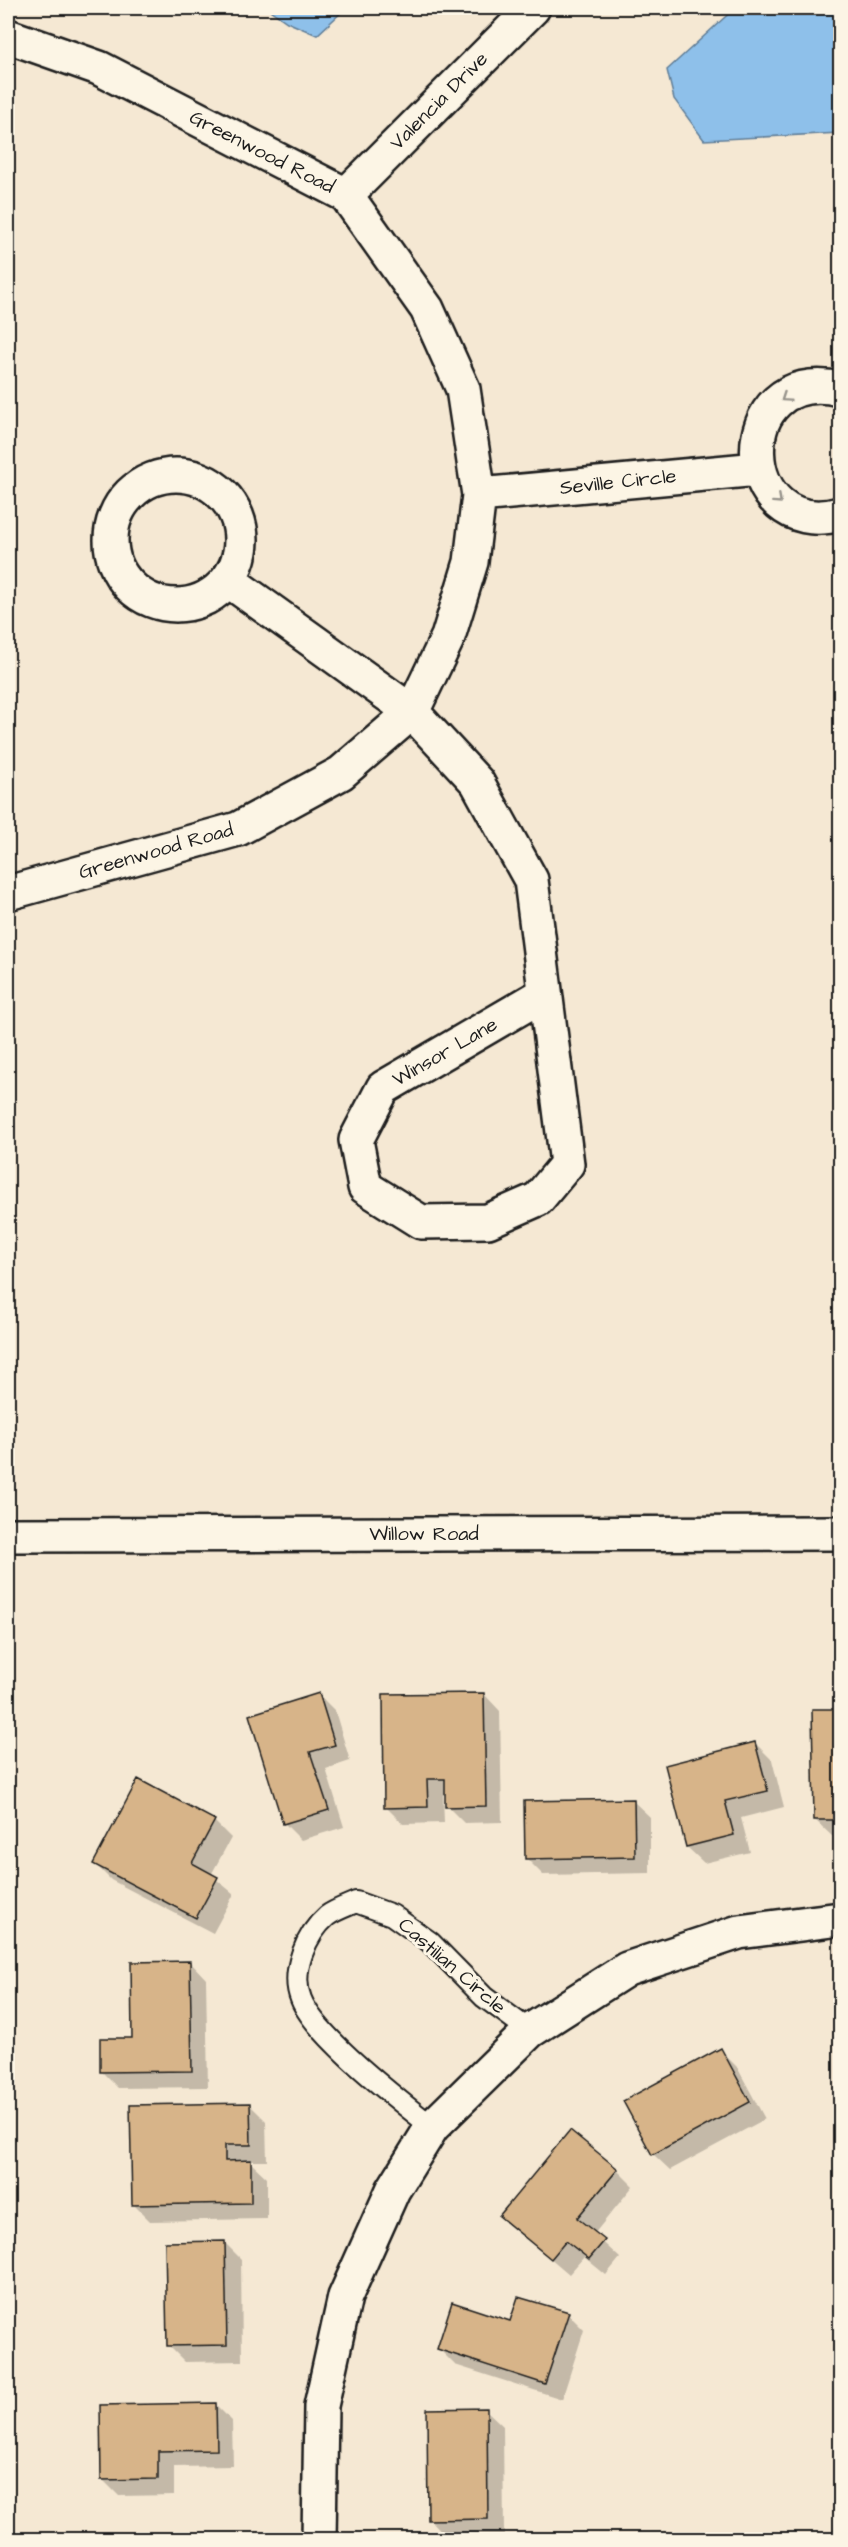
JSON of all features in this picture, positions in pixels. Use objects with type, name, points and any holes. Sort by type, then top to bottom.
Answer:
[{"type":"street","name":"Valencia Drive","points":[[346,195],[532,8]]},
{"type":"street","name":"Greenwood Road","points":[[8,36],[99,68],[346,195],[427,309],[463,389],[478,495],[471,562],[448,637],[412,712],[340,772],[238,829],[8,893]]},
{"type":"street","points":[[840,389],[826,386],[805,388],[786,396],[771,410],[760,428],[756,448],[758,468],[767,489],[783,505],[804,515],[827,518],[840,514]]},
{"type":"street","name":"Seville Circle","points":[[478,495],[758,468]]},
{"type":"street","name":"Winsor Lane","points":[[228,580],[412,712],[477,782],[531,880],[567,1164],[537,1199],[488,1221],[421,1222],[365,1187],[356,1140],[383,1088],[544,994]]},
{"type":"street","name":"Willow Road","points":[[8,1535],[840,1533]]},
{"type":"street","points":[[318,2540],[321,2406],[345,2297],[393,2190],[432,2127],[530,2031],[627,1969],[739,1932],[840,1918]]},
{"type":"lane","name":"Castilian Circle","points":[[432,2127],[387,2091],[313,2021],[300,1998],[298,1970],[306,1944],[328,1916],[356,1902],[392,1915],[430,1942],[484,1997],[530,2031]]},
{"type":"water","points":[[267,8],[346,8],[317,35],[287,22]]},
{"type":"water","points":[[735,8],[840,8],[840,133],[704,140],[674,99],[667,70]]},
{"type":"building","points":[[319,1693],[335,1745],[310,1752],[329,1810],[283,1824],[249,1715]]},
{"type":"building","points":[[484,1693],[486,1806],[445,1807],[445,1779],[427,1779],[428,1807],[384,1808],[383,1694]]},
{"type":"building","points":[[812,1709],[840,1709],[840,1820],[814,1820]]},
{"type":"building","points":[[755,1742],[768,1791],[725,1801],[734,1835],[686,1847],[665,1765]]},
{"type":"building","points":[[138,1779],[215,1820],[192,1863],[218,1877],[196,1918],[93,1864]]},
{"type":"building","points":[[634,1799],[635,1857],[525,1859],[524,1801]]},
{"type":"building","points":[[190,1961],[192,2071],[100,2072],[100,2038],[132,2038],[131,1962]]},
{"type":"building","points":[[721,2048],[750,2102],[652,2155],[623,2101]]},
{"type":"building","points":[[250,2103],[251,2145],[225,2145],[225,2161],[251,2160],[251,2203],[132,2205],[130,2105]]},
{"type":"building","points":[[570,2130],[618,2169],[577,2218],[605,2240],[589,2259],[566,2241],[551,2259],[499,2216]]},
{"type":"building","points":[[225,2241],[227,2345],[167,2346],[165,2242]]},
{"type":"building","points":[[837,2287],[840,2287],[840,2389],[839,2389]]},
{"type":"building","points":[[518,2297],[569,2312],[545,2384],[437,2349],[452,2302],[510,2321]]},
{"type":"building","points":[[216,2403],[217,2450],[158,2451],[158,2479],[101,2480],[100,2405]]},
{"type":"building","points":[[487,2408],[488,2519],[428,2520],[427,2409]]}]
